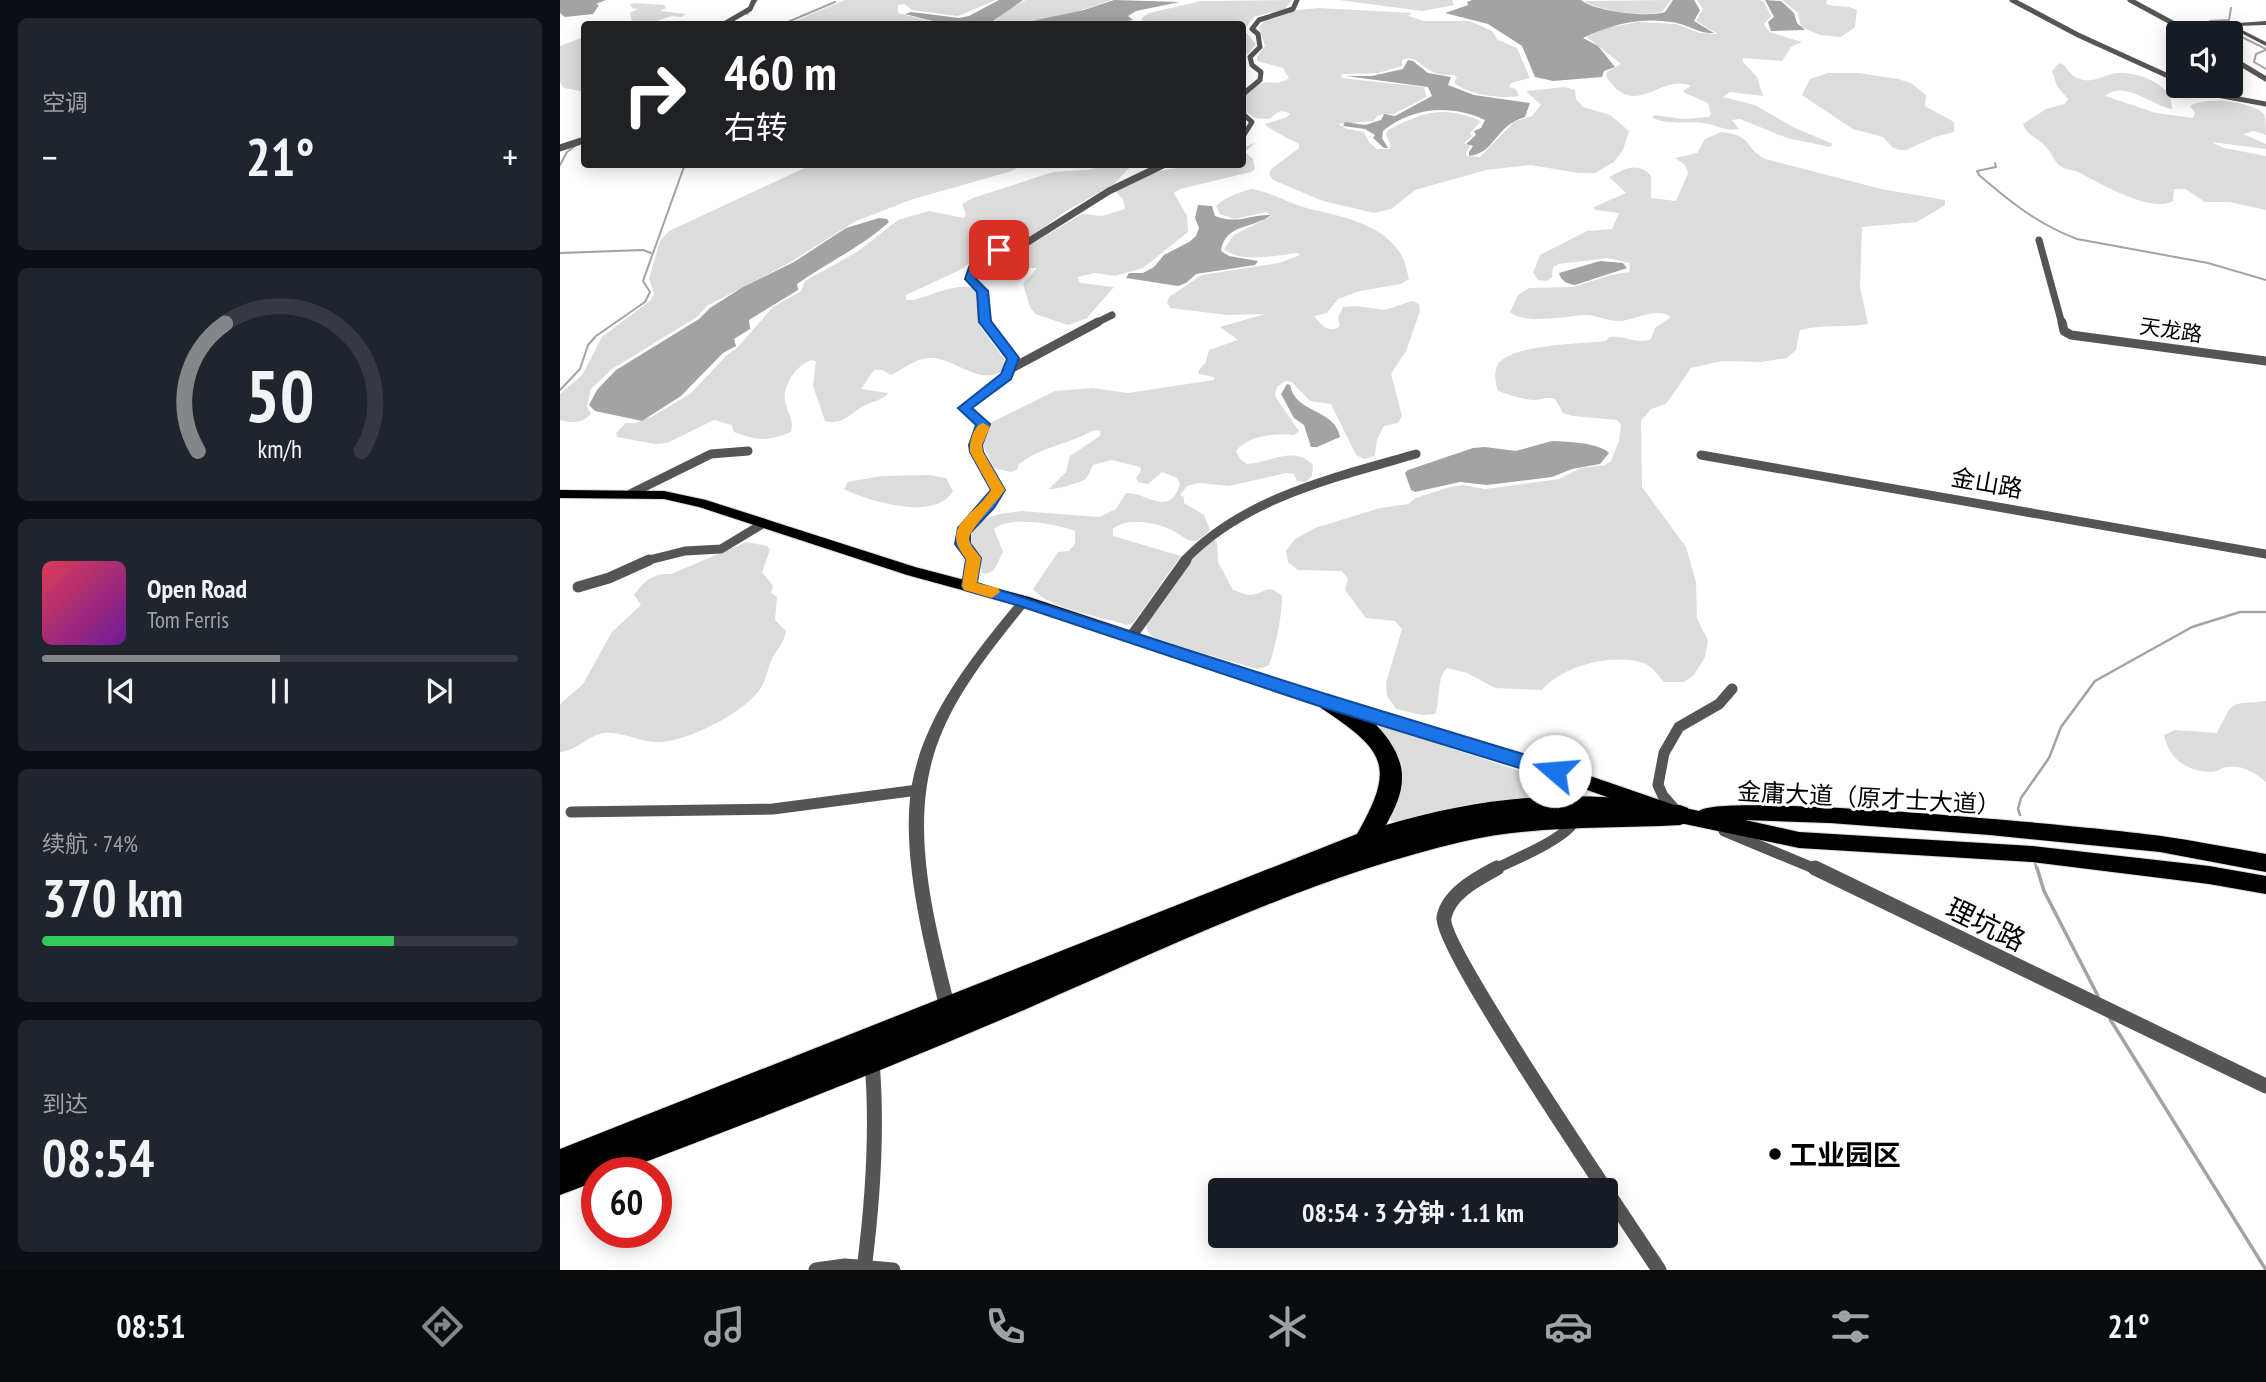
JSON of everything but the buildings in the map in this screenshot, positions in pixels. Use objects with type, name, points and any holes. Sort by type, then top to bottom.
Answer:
[{"type":"highway","points":[[1328,702],[1367,729],[1385,751],[1390,767],[1390,789],[1365,841]]},
{"type":"highway","points":[[560,1163],[1365,841],[1415,825],[1490,808],[1680,815]]},
{"type":"highway","points":[[560,1181],[872,1062],[1255,899],[1375,854],[1462,831],[1576,812]]},
{"type":"main road","points":[[560,495],[632,493],[682,497],[912,571],[1024,601],[1328,702],[1576,778],[1680,815]]},
{"type":"main road","name":"金庸大道（原才士大道）","points":[[1680,815],[1760,812],[1830,815],[2160,845],[2266,863]]},
{"type":"main road","name":"金庸大道（原才士大道）","points":[[1680,815],[1799,840],[2027,854],[2209,875],[2266,886]]},
{"type":"main road","points":[[2020,832],[2027,854]]},
{"type":"street","points":[[729,21],[750,9],[754,0]]},
{"type":"street","points":[[1246,92],[1260,80],[1261,72],[1252,65],[1250,57],[1260,47],[1258,34],[1252,29],[1259,20],[1293,9],[1297,0]]},
{"type":"street","points":[[2012,0],[2055,24],[2166,75]]},
{"type":"street","points":[[2130,0],[2169,21]]},
{"type":"street","points":[[2266,23],[2227,24],[2266,44]]},
{"type":"street","points":[[2243,65],[2266,79]]},
{"type":"street","points":[[2233,98],[2266,104]]},
{"type":"street","points":[[1246,117],[1252,122],[1246,132]]},
{"type":"street","points":[[560,148],[581,141]]},
{"type":"street","points":[[969,586],[974,558],[962,544],[963,532],[998,490],[976,452],[983,424],[965,408],[1007,376],[1012,368],[1013,358],[985,322],[982,291],[971,283],[977,258],[990,251],[1019,247],[1111,189],[1156,168]]},
{"type":"street","name":"天龙路","points":[[2039,240],[2064,331],[2071,335],[2266,360]]},
{"type":"street","points":[[1012,368],[1112,315]]},
{"type":"street","points":[[632,493],[711,454],[748,451]]},
{"type":"street","points":[[1131,638],[1187,557],[1226,526],[1309,485],[1416,454]]},
{"type":"street","name":"金山路","points":[[1700,456],[2266,554]]},
{"type":"street","points":[[578,587],[609,578],[650,559],[685,551],[721,549],[764,523]]},
{"type":"street","points":[[948,1010],[922,874],[916,804],[918,790],[928,750],[954,695],[982,653],[1024,601]]},
{"type":"street","points":[[1680,815],[1663,796],[1658,785],[1664,753],[1679,727],[1719,704],[1732,689]]},
{"type":"street","points":[[1576,778],[1576,812],[1565,832],[1476,879],[1460,891],[1444,917],[1445,930],[1472,983],[1659,1270]]},
{"type":"street","points":[[571,812],[774,809],[918,790]]},
{"type":"street","name":"理坑路","points":[[1680,815],[1798,860],[2266,1086]]},
{"type":"street","points":[[864,1269],[877,1153],[877,1114],[872,1062]]},
{"type":"street","points":[[816,1270],[845,1266],[893,1270]]},
{"type":"shaded area","points":[[560,0],[606,0],[596,4],[599,5],[593,14],[565,17],[560,13]]},
{"type":"shaded area","points":[[845,0],[996,0],[958,16],[912,10],[904,4],[898,5],[898,13],[929,21],[795,21]]},
{"type":"shaded area","points":[[999,0],[1023,0],[993,21],[932,21],[905,14],[911,12],[959,18],[969,16]]},
{"type":"shaded area","points":[[1026,0],[1111,0],[1035,21],[995,21],[1009,8]]},
{"type":"shaded area","points":[[1114,0],[1180,2],[1136,11],[1128,16],[1133,20],[1126,21],[1032,21],[1084,10]]},
{"type":"shaded area","points":[[1292,0],[1285,9],[1254,17],[1246,27],[1246,21],[1143,21],[1142,18],[1149,13],[1201,1]]},
{"type":"shaded area","points":[[1339,0],[1452,0],[1454,5],[1422,11]]},
{"type":"shaded area","points":[[1581,0],[1608,10],[1657,14],[1665,12],[1673,0],[1694,0],[1700,10],[1694,21],[1714,33],[1682,24],[1652,20],[1617,25],[1583,38],[1598,46],[1615,67],[1604,71],[1602,77],[1553,81],[1535,77],[1522,46],[1488,24],[1445,13],[1468,5],[1467,2]]},
{"type":"shaded area","points":[[1671,0],[1662,12],[1644,14],[1610,10],[1584,1]]},
{"type":"shaded area","points":[[1697,0],[1760,0],[1764,2],[1771,16],[1764,24],[1769,32],[1802,42],[1791,47],[1782,61],[1743,58],[1742,61],[1757,77],[1763,96],[1730,92],[1723,97],[1755,105],[1795,128],[1833,144],[1830,147],[1787,138],[1740,119],[1732,120],[1739,129],[1734,130],[1695,122],[1670,122],[1652,118],[1654,115],[1683,119],[1709,117],[1711,114],[1708,103],[1685,93],[1683,91],[1691,86],[1680,83],[1637,96],[1627,95],[1617,89],[1606,76],[1607,72],[1621,64],[1587,37],[1606,28],[1638,22],[1676,24],[1700,33],[1718,34],[1696,21],[1703,9]]},
{"type":"shaded area","points":[[1765,0],[1781,1],[1794,13],[1797,23],[1805,30],[1771,31],[1768,22],[1774,17]]},
{"type":"shaded area","points":[[1782,0],[1827,0],[1826,4],[1853,8],[1857,10],[1855,27],[1841,37],[1820,35],[1801,27],[1798,13]]},
{"type":"shaded area","points":[[630,4],[664,5],[666,8],[660,11],[686,14],[656,21],[632,21],[630,13],[638,9],[632,8]]},
{"type":"shaded area","points":[[1319,8],[1412,13],[1408,16],[1424,21],[1470,21],[1492,31],[1498,40],[1517,48],[1530,78],[1511,83],[1509,87],[1516,89],[1519,96],[1503,97],[1468,91],[1454,83],[1457,77],[1454,75],[1435,73],[1412,59],[1402,60],[1402,66],[1378,73],[1342,74],[1341,78],[1424,87],[1426,97],[1394,114],[1379,115],[1373,121],[1338,124],[1347,129],[1364,132],[1369,142],[1377,149],[1389,149],[1391,146],[1386,134],[1388,130],[1423,115],[1444,112],[1481,121],[1464,143],[1470,146],[1467,156],[1480,157],[1514,122],[1532,116],[1541,105],[1526,91],[1565,87],[1575,90],[1576,99],[1583,107],[1610,115],[1629,131],[1623,150],[1614,162],[1595,173],[1578,173],[1531,165],[1486,170],[1415,190],[1391,209],[1374,213],[1323,201],[1273,180],[1269,174],[1271,169],[1299,148],[1299,144],[1265,124],[1290,114],[1280,111],[1269,119],[1255,118],[1246,112],[1246,95],[1262,83],[1278,83],[1289,78],[1283,68],[1257,61],[1265,46],[1259,27],[1271,17],[1295,10]]},
{"type":"shaded area","points":[[1246,32],[1256,44],[1246,54]]},
{"type":"shaded area","points":[[581,38],[581,91],[564,88],[560,82],[560,46]]},
{"type":"shaded area","points":[[1408,60],[1428,73],[1451,77],[1448,85],[1474,95],[1530,103],[1525,117],[1507,126],[1485,150],[1469,156],[1473,146],[1466,144],[1476,135],[1474,131],[1481,128],[1485,120],[1472,115],[1432,110],[1406,117],[1383,131],[1382,138],[1388,148],[1384,148],[1373,138],[1375,135],[1365,129],[1343,126],[1345,122],[1365,125],[1381,120],[1384,114],[1395,116],[1432,96],[1428,87],[1346,76],[1372,76],[1403,69]]},
{"type":"shaded area","points":[[2059,63],[2074,77],[2085,80],[2118,73],[2145,78],[2166,92],[2172,109],[2120,90],[2105,96],[2156,113],[2193,118],[2195,113],[2190,106],[2206,101],[2228,101],[2258,110],[2265,116],[2266,135],[2254,131],[2243,134],[2266,144],[2266,149],[2211,142],[2224,148],[2266,156],[2266,210],[2229,202],[2205,202],[2185,189],[2174,189],[2173,201],[2152,203],[2125,195],[2059,165],[2046,147],[2030,134],[2023,124],[2046,109],[2065,104],[2068,99],[2057,86],[2052,71]]},
{"type":"shaded area","points":[[1828,73],[1858,73],[1911,83],[1926,95],[1925,106],[1954,122],[1954,132],[1906,150],[1899,150],[1883,137],[1853,129],[1802,95],[1810,79]]},
{"type":"shaded area","points":[[1721,132],[1744,139],[1754,151],[1766,159],[1881,189],[1945,200],[1945,205],[1917,222],[1862,227],[1860,287],[1868,324],[1800,330],[1796,350],[1787,358],[1761,362],[1722,361],[1691,368],[1666,404],[1651,409],[1641,421],[1642,487],[1686,547],[1696,582],[1697,619],[1708,640],[1705,657],[1694,675],[1684,682],[1664,682],[1647,664],[1618,659],[1575,668],[1551,681],[1542,690],[1495,688],[1467,673],[1447,668],[1441,678],[1435,714],[1422,715],[1396,709],[1387,696],[1386,683],[1402,629],[1395,621],[1366,618],[1345,590],[1348,579],[1342,571],[1298,570],[1288,562],[1286,551],[1295,539],[1315,528],[1380,508],[1408,504],[1416,498],[1450,487],[1463,485],[1485,489],[1559,479],[1581,468],[1605,465],[1611,461],[1619,441],[1621,424],[1617,420],[1573,416],[1563,413],[1555,399],[1536,400],[1498,391],[1496,367],[1506,357],[1532,349],[1606,341],[1610,337],[1646,341],[1651,339],[1655,328],[1671,317],[1652,313],[1618,321],[1586,315],[1535,319],[1510,312],[1518,295],[1529,288],[1573,287],[1629,272],[1630,263],[1608,258],[1559,264],[1553,267],[1552,277],[1547,281],[1538,280],[1533,273],[1540,255],[1587,231],[1612,229],[1619,213],[1595,210],[1594,207],[1626,193],[1609,177],[1625,169],[1641,169],[1651,176],[1651,198],[1676,201],[1688,173],[1685,165],[1675,158],[1697,153],[1705,139]]},
{"type":"shaded area","points":[[1246,153],[1253,159],[1255,169],[1180,189],[1174,193],[1187,216],[1188,232],[1143,268],[1115,276],[1095,273],[1077,277],[1080,283],[1114,287],[1087,318],[1068,325],[1035,314],[1023,284],[1037,268],[1019,268],[1001,278],[983,270],[984,259],[1023,249],[1082,214],[1102,216],[1125,209],[1123,199],[1116,192],[1161,171],[1177,168],[1246,168]]},
{"type":"shaded area","points":[[805,168],[1018,168],[910,200],[854,222],[789,263],[707,306],[697,317],[612,369],[591,389],[587,406],[591,414],[584,420],[560,420],[560,394],[582,375],[602,337],[651,300],[654,293],[649,279],[660,241],[669,231]]},
{"type":"shaded area","points":[[1090,168],[1129,168],[1114,184],[1066,211],[1025,241],[984,250],[962,269],[906,295],[906,300],[913,300],[955,288],[964,287],[978,291],[980,326],[1004,359],[1006,368],[997,374],[979,374],[932,358],[915,361],[891,375],[882,370],[874,370],[861,389],[888,393],[886,396],[863,406],[844,419],[831,422],[825,421],[813,386],[816,361],[811,360],[795,372],[785,392],[792,421],[791,432],[770,438],[749,437],[734,432],[732,425],[714,420],[667,443],[655,444],[617,437],[616,433],[626,423],[636,423],[653,416],[690,394],[738,347],[773,307],[801,291],[805,281],[857,252],[898,220],[929,211],[964,218],[966,214],[962,204],[973,198],[1053,172],[1097,169]]},
{"type":"shaded area","points":[[1252,189],[1369,227],[1391,242],[1403,259],[1409,279],[1401,284],[1360,291],[1338,299],[1327,313],[1314,316],[1325,327],[1332,329],[1340,326],[1338,317],[1343,307],[1385,310],[1412,301],[1419,304],[1420,311],[1406,351],[1391,374],[1402,416],[1398,423],[1384,426],[1377,439],[1375,456],[1364,459],[1356,455],[1331,404],[1310,401],[1292,382],[1285,381],[1277,387],[1275,396],[1299,431],[1294,435],[1279,434],[1255,438],[1236,451],[1240,459],[1247,464],[1297,456],[1313,465],[1312,476],[1306,482],[1297,481],[1294,474],[1286,473],[1229,486],[1199,483],[1187,486],[1180,495],[1184,497],[1184,503],[1204,515],[1210,530],[1198,540],[1188,540],[1155,524],[1131,522],[1113,529],[1113,536],[1181,556],[1133,623],[1127,625],[1063,607],[1040,596],[1033,589],[1058,552],[1069,551],[1075,544],[1075,531],[1067,528],[1034,522],[1001,525],[994,529],[1003,552],[993,570],[982,573],[978,553],[967,537],[972,526],[981,520],[1021,511],[1099,517],[1116,509],[1126,493],[1164,502],[1175,494],[1180,484],[1177,478],[1162,472],[1148,484],[1138,482],[1136,478],[1141,471],[1140,467],[1112,460],[1093,465],[1084,480],[1049,489],[1066,472],[1070,456],[1100,436],[1100,431],[1094,430],[1035,454],[1011,472],[994,468],[982,443],[987,426],[992,422],[1055,391],[1092,388],[1128,393],[1214,380],[1214,377],[1199,374],[1198,371],[1206,362],[1209,350],[1238,340],[1220,327],[1265,314],[1227,315],[1170,308],[1167,302],[1169,297],[1202,275],[1279,263],[1300,255],[1249,257],[1231,254],[1224,249],[1234,235],[1272,216],[1266,212],[1235,219],[1220,214],[1216,206],[1219,203]]},
{"type":"shaded area","points":[[1198,205],[1212,206],[1215,216],[1231,220],[1271,215],[1234,231],[1224,242],[1221,251],[1229,256],[1258,261],[1255,265],[1196,274],[1178,286],[1126,278],[1129,273],[1143,273],[1154,267],[1164,255],[1196,236],[1199,228],[1195,218]]},
{"type":"shaded area","points":[[879,218],[889,222],[867,240],[797,284],[798,290],[749,320],[750,329],[734,339],[736,346],[723,353],[681,396],[642,421],[595,411],[589,405],[597,390],[616,370],[699,319],[710,308],[743,287],[794,262],[846,228]]},
{"type":"shaded area","points":[[1600,261],[1623,263],[1627,268],[1575,285],[1565,282],[1559,273]]},
{"type":"shaded area","points":[[1287,384],[1299,401],[1331,421],[1340,437],[1311,447],[1304,425],[1294,418],[1281,394]]},
{"type":"shaded area","points":[[1552,441],[1590,445],[1609,453],[1600,464],[1572,469],[1552,477],[1487,485],[1460,482],[1415,492],[1411,490],[1405,473],[1473,448],[1516,451]]},
{"type":"shaded area","points":[[929,475],[946,478],[953,491],[944,500],[932,505],[901,506],[869,499],[844,489],[848,482],[881,476]]},
{"type":"shaded area","points":[[1214,539],[1217,542],[1218,562],[1233,590],[1250,595],[1269,589],[1282,596],[1278,631],[1268,666],[1257,669],[1155,639],[1148,632],[1146,623],[1188,562]]},
{"type":"shaded area","points":[[747,542],[767,546],[770,550],[762,572],[773,586],[771,593],[777,597],[775,620],[786,631],[756,694],[719,722],[688,736],[655,742],[604,733],[560,752],[560,704],[583,684],[612,632],[641,605],[634,595],[642,585],[654,576],[671,574]]},
{"type":"shaded area","points":[[2266,701],[2266,782],[2243,768],[2226,767],[2211,772],[2186,766],[2174,757],[2166,743],[2164,735],[2175,730],[2217,733],[2234,706]]},
{"type":"shaded area","points":[[1379,725],[1554,782],[1558,786],[1559,797],[1399,823],[1391,821],[1391,809],[1402,768],[1398,755]]},
{"type":"waterway","points":[[747,14],[757,0]]},
{"type":"waterway","points":[[790,21],[835,2]]},
{"type":"waterway","points":[[2231,8],[2229,20],[2210,21],[2266,49]]},
{"type":"waterway","points":[[2266,50],[2256,54],[2254,62],[2266,69]]},
{"type":"waterway","points":[[560,165],[567,152],[575,146]]},
{"type":"waterway","points":[[1995,163],[1996,167],[1977,171],[1979,175],[2025,212],[2063,233],[2077,239],[2208,263],[2266,280]]},
{"type":"waterway","points":[[560,390],[580,369],[588,345],[596,336],[645,302],[650,292],[643,281],[684,168]]},
{"type":"waterway","points":[[560,253],[643,250],[651,253]]},
{"type":"waterway","points":[[2020,815],[2018,809],[2021,798],[2049,758],[2061,727],[2095,681],[2192,627],[2240,612],[2266,612]]},
{"type":"waterway","points":[[2035,863],[2037,870]]},
{"type":"waterway","points":[[2037,868],[2044,891],[2098,996]]},
{"type":"waterway","points":[[2110,1019],[2266,1270]]},
{"type":"slow traffic","points":[[983,427],[976,452],[998,490],[989,504],[967,525],[962,544],[974,558],[969,586],[992,592]]},
{"type":"place","name":"工业园区","points":[[1775,1154]]},
{"type":"route","points":[[999,250],[984,253],[977,258],[970,279],[971,283],[982,291],[985,322],[1013,358],[1012,368],[1007,376],[965,408],[983,424],[976,452],[998,490],[963,532],[962,544],[974,558],[969,586],[1024,601],[1328,702],[1555,771]]}]
